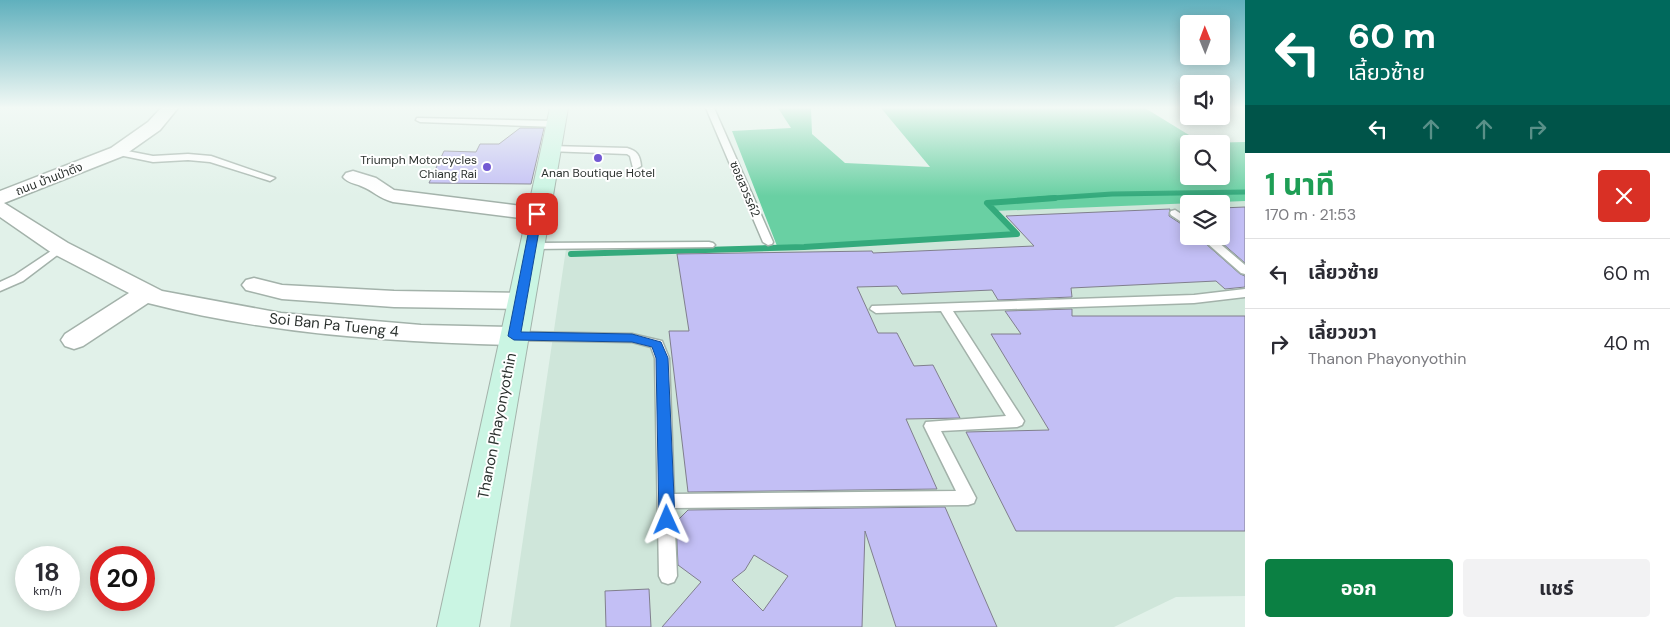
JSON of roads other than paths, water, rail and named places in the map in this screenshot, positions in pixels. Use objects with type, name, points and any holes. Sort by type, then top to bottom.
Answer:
[{"type":"main road","name":"Thanon Phayonyothin","points":[[458,627],[553,137]]},
{"type":"street","name":"ถนน บ้านป่าตึง","points":[[0,198],[117,152],[143,137]]},
{"type":"street","points":[[353,177],[369,182],[386,194],[393,196],[537,214]]},
{"type":"street","name":"Soi Ban Pa Tueng 4","points":[[0,208],[60,248],[151,295],[281,321],[421,334],[514,336]]},
{"type":"street","points":[[254,285],[282,292],[394,299],[521,301]]},
{"type":"street","points":[[74,340],[151,295]]},
{"type":"lane","points":[[586,137],[634,152],[636,166]]},
{"type":"lane","name":"ซอยสวรรค์2","points":[[723,137],[768,242]]},
{"type":"lane","points":[[117,152],[153,159],[188,157],[211,159],[270,178]]},
{"type":"lane","points":[[1175,213],[1180,217]]},
{"type":"lane","points":[[531,246],[709,245]]},
{"type":"lane","points":[[1215,245],[1245,271]]},
{"type":"lane","points":[[0,286],[19,278],[60,248]]},
{"type":"lane","points":[[876,309],[1194,299],[1245,293]]},
{"type":"lane","points":[[667,501],[968,498],[931,426],[1017,422],[945,308]]},
{"type":"lane","points":[[514,336],[632,338],[657,344],[662,358],[668,576]]},
{"type":"waterway","points":[[1038,199],[1112,194],[1245,192]]},
{"type":"waterway","points":[[571,254],[804,247],[1017,234],[987,203],[1055,198]]},
{"type":"place","name":"Anan Boutique Hotel","points":[[598,158]]},
{"type":"place","name":"Triumph Motorcycles Chiang Rai","points":[[487,167]]}]
